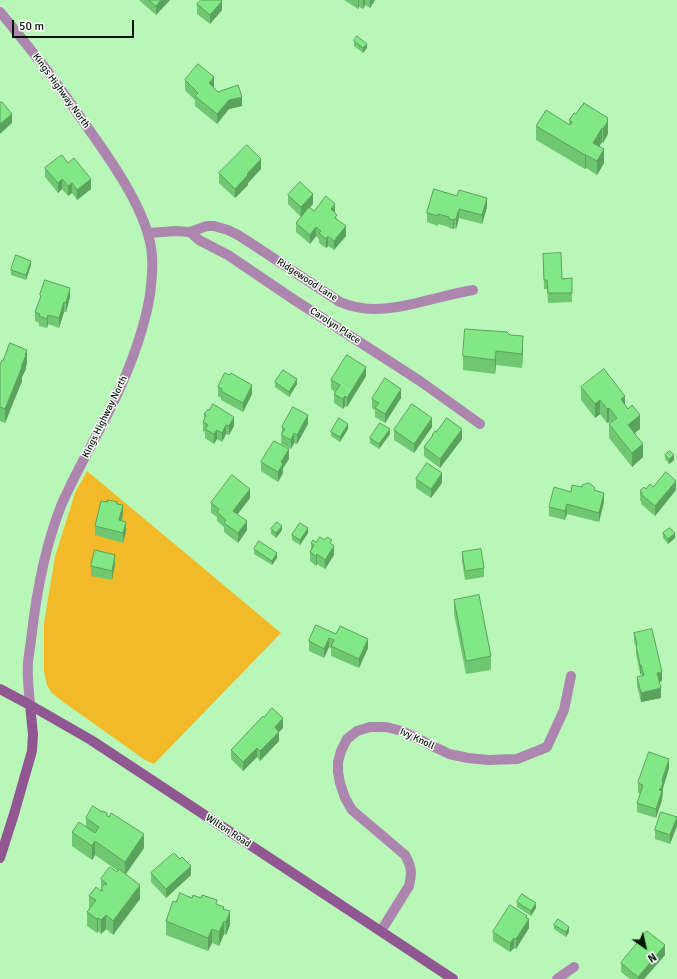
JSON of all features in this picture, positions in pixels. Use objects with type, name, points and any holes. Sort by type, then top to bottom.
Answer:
[{"type":"main road","name":"Wilton Road","points":[[0,689],[91,740],[452,979]]},
{"type":"main road","name":"Kings Highway North","points":[[0,858],[32,751],[33,734],[30,705]]},
{"type":"street","name":"Kings Highway North","points":[[0,12],[46,69],[106,154],[133,200],[148,233],[152,257],[152,278],[148,305],[137,344],[116,398],[70,485],[53,529],[43,564],[35,606],[28,664],[30,705]]},
{"type":"street","name":"Ridgewood Lane","points":[[148,233],[176,231],[190,232],[207,226],[214,226],[228,230],[238,235],[340,302],[357,308],[386,309],[473,290]]},
{"type":"street","name":"Carolyn Place","points":[[190,232],[199,240],[228,255],[394,364],[480,424]]},
{"type":"street","name":"Ivy Knoll","points":[[381,931],[409,886],[411,867],[405,855],[352,810],[345,798],[340,783],[338,762],[341,751],[347,739],[357,731],[370,727],[386,727],[402,731],[449,754],[488,760],[516,760],[547,747],[564,710],[571,676]]},
{"type":"street","points":[[557,979],[574,967]]},
{"type":"shaded area","points":[[87,471],[281,633],[154,764],[145,760],[52,693],[47,685],[44,672],[44,623],[55,557],[75,493]]},
{"type":"building","points":[[149,0],[161,0],[156,6]]},
{"type":"building","points":[[201,0],[222,1],[210,15],[197,4]]},
{"type":"building","points":[[357,36],[367,44],[363,48],[354,41]]},
{"type":"building","points":[[198,64],[214,77],[209,83],[218,92],[238,85],[242,97],[229,100],[217,114],[195,96],[198,93],[185,80]]},
{"type":"building","points":[[2,102],[12,114],[0,124],[0,103]]},
{"type":"building","points":[[584,103],[608,118],[608,121],[593,143],[604,149],[597,161],[536,126],[546,110],[570,125],[572,122],[569,120],[574,113],[576,114]]},
{"type":"building","points":[[247,145],[261,159],[235,189],[219,173]]},
{"type":"building","points":[[62,155],[68,163],[74,158],[91,179],[77,190],[72,183],[68,186],[62,179],[58,183],[45,168]]},
{"type":"building","points":[[300,182],[313,194],[301,207],[288,195]]},
{"type":"building","points":[[434,189],[457,196],[459,190],[487,198],[482,215],[459,209],[456,219],[453,220],[449,219],[449,217],[438,214],[438,216],[427,213]]},
{"type":"building","points":[[326,196],[335,204],[331,209],[337,215],[335,218],[346,226],[334,241],[328,236],[326,239],[319,233],[321,231],[316,227],[310,235],[296,223],[309,207],[314,211]]},
{"type":"building","points":[[561,253],[562,279],[572,278],[572,293],[548,293],[547,280],[544,280],[543,254]]},
{"type":"building","points":[[16,255],[31,261],[26,275],[11,270]]},
{"type":"building","points":[[45,280],[70,288],[66,303],[64,302],[59,318],[48,315],[47,319],[39,316],[40,314],[35,312]]},
{"type":"building","points":[[465,329],[507,332],[510,335],[523,336],[522,354],[496,351],[495,360],[463,356]]},
{"type":"building","points":[[10,343],[27,350],[22,367],[5,409],[0,407],[0,365]]},
{"type":"building","points":[[347,355],[366,367],[347,398],[345,396],[343,399],[334,394],[340,385],[331,380]]},
{"type":"building","points":[[604,369],[625,396],[621,399],[628,409],[632,405],[640,415],[628,425],[643,444],[632,453],[609,424],[617,418],[600,400],[595,404],[581,387]]},
{"type":"building","points":[[283,370],[297,379],[289,392],[275,382]]},
{"type":"building","points":[[225,373],[230,375],[231,373],[252,385],[243,403],[221,391],[222,389],[218,387]]},
{"type":"building","points":[[385,378],[401,389],[385,414],[375,408],[379,403],[372,399]]},
{"type":"building","points":[[213,404],[234,417],[229,426],[226,425],[222,433],[217,430],[214,434],[205,429],[208,425],[203,422],[206,415],[204,414]]},
{"type":"building","points":[[412,404],[432,418],[414,444],[394,430]]},
{"type":"building","points":[[293,407],[308,415],[297,435],[294,433],[291,440],[281,435],[285,429],[282,427]]},
{"type":"building","points":[[339,418],[348,424],[340,437],[331,432]]},
{"type":"building","points":[[447,418],[462,429],[440,459],[424,447],[435,431],[436,432]]},
{"type":"building","points":[[380,423],[390,429],[379,444],[370,438]]},
{"type":"building","points":[[274,441],[289,449],[281,462],[283,464],[278,472],[261,462]]},
{"type":"building","points":[[670,451],[674,455],[669,459],[665,455]]},
{"type":"building","points":[[427,463],[442,473],[431,489],[416,479]]},
{"type":"building","points":[[666,472],[676,481],[655,506],[641,494],[642,493],[640,491],[644,487],[646,489],[650,484],[653,487]]},
{"type":"building","points":[[232,475],[250,489],[233,511],[247,521],[238,533],[224,523],[226,520],[217,512],[219,509],[211,503]]},
{"type":"building","points":[[589,483],[595,488],[594,490],[604,493],[599,513],[567,504],[565,511],[549,507],[554,487],[571,492],[572,485],[582,487],[582,485]]},
{"type":"building","points":[[108,500],[123,505],[119,520],[126,522],[123,533],[95,526],[101,501],[107,502]]},
{"type":"building","points":[[277,522],[282,526],[276,533],[271,529]]},
{"type":"building","points":[[300,523],[308,528],[300,540],[292,535]]},
{"type":"building","points":[[670,528],[675,533],[668,539],[663,533]]},
{"type":"building","points":[[320,537],[325,540],[327,537],[332,540],[330,543],[334,546],[325,560],[317,554],[316,556],[310,552],[314,545],[311,543],[313,540],[316,542]]},
{"type":"building","points":[[259,541],[277,553],[272,561],[254,549]]},
{"type":"building","points":[[481,549],[484,568],[465,571],[462,552]]},
{"type":"building","points":[[95,550],[115,555],[112,571],[91,566]]},
{"type":"building","points":[[479,595],[491,656],[466,661],[454,600]]},
{"type":"building","points":[[316,625],[336,634],[340,626],[368,639],[359,659],[331,646],[334,640],[329,638],[324,649],[309,641]]},
{"type":"building","points":[[652,629],[662,672],[657,673],[661,688],[641,693],[637,677],[644,675],[640,665],[634,633]]},
{"type":"building","points":[[272,708],[283,718],[275,727],[279,732],[260,751],[257,748],[243,762],[231,750]]},
{"type":"building","points":[[649,752],[669,759],[662,780],[663,783],[659,790],[662,791],[656,809],[637,803],[643,785],[638,783]]},
{"type":"building","points":[[93,806],[102,812],[107,813],[106,815],[109,817],[111,813],[144,834],[125,862],[95,841],[92,846],[72,832],[79,822],[95,833],[99,827],[86,818]]},
{"type":"building","points":[[661,812],[677,817],[670,835],[655,830]]},
{"type":"building","points":[[174,853],[180,859],[182,857],[191,866],[166,889],[151,873]]},
{"type":"building","points":[[110,867],[117,872],[119,869],[140,885],[113,921],[106,915],[101,920],[87,912],[96,900],[89,896],[96,887],[101,891],[103,890],[101,888],[104,884],[107,884],[101,879]]},
{"type":"building","points":[[180,893],[192,898],[193,895],[201,898],[202,895],[217,900],[216,904],[224,907],[223,909],[230,911],[226,922],[224,921],[219,932],[212,929],[208,938],[166,921],[173,901],[176,902]]},
{"type":"building","points":[[522,894],[536,903],[531,911],[517,902]]},
{"type":"building","points":[[510,905],[527,916],[526,918],[529,919],[516,939],[514,938],[510,943],[493,932]]},
{"type":"building","points":[[558,919],[569,927],[566,932],[554,925]]},
{"type":"building","points":[[647,931],[665,945],[638,977],[621,963]]}]
